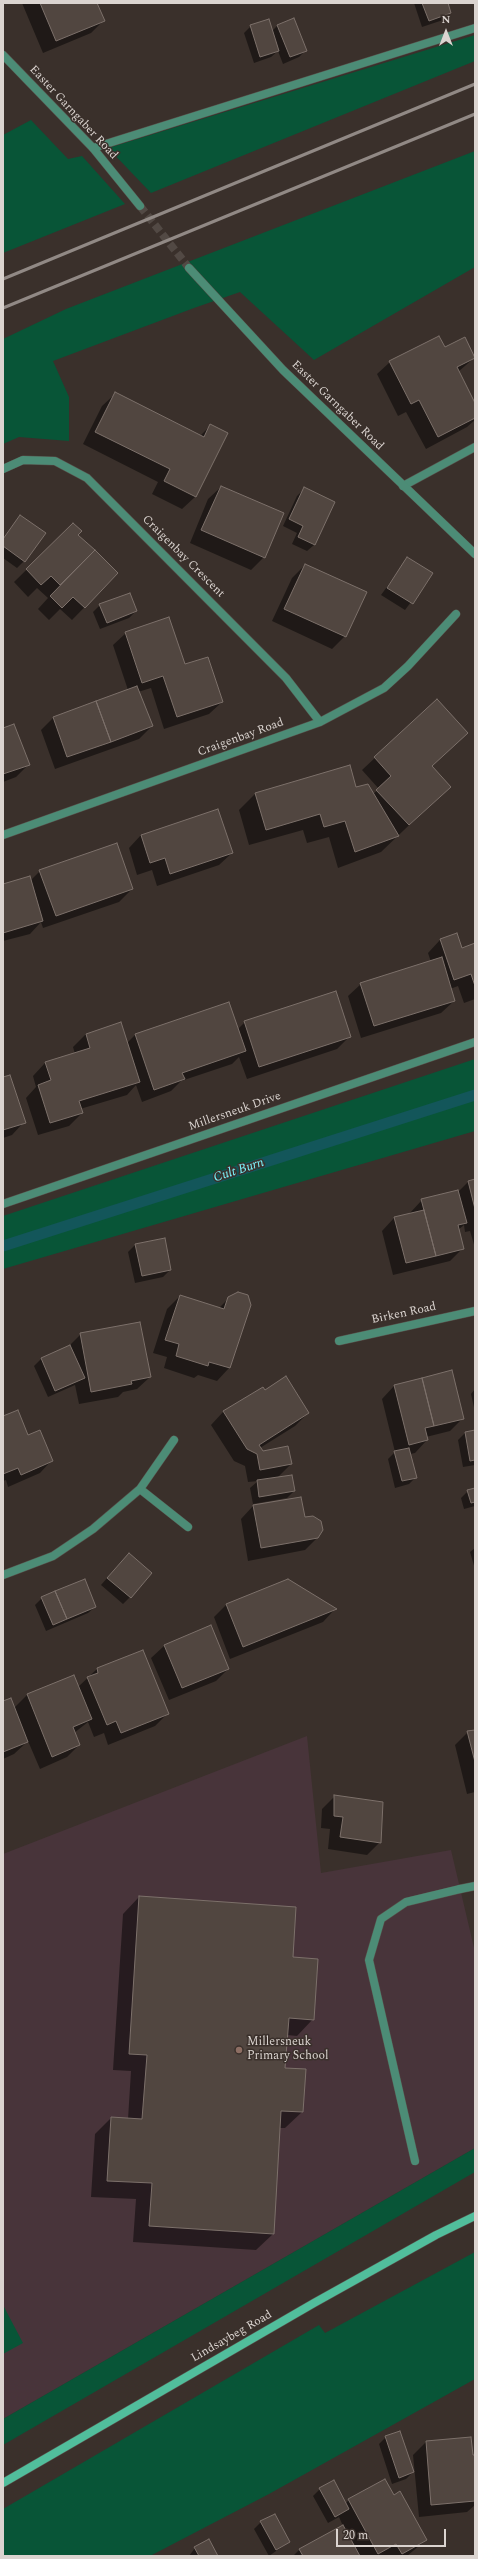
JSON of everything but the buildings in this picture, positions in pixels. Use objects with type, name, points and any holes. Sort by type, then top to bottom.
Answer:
[{"type":"main road","name":"Lindsaybeg Road","points":[[3,2483],[314,2303],[436,2235],[475,2216]]},
{"type":"street","points":[[93,148],[475,28]]},
{"type":"street","name":"Easter Garngaber Road","points":[[3,56],[93,148],[140,206]]},
{"type":"street","name":"Easter Garngaber Road","points":[[189,268],[282,370],[475,554]]},
{"type":"street","points":[[402,486],[475,447]]},
{"type":"street","name":"Craigenbay Crescent","points":[[3,469],[24,460],[55,461],[87,478],[286,678],[320,722]]},
{"type":"street","name":"Craigenbay Road","points":[[3,835],[320,722],[384,688],[408,666],[456,614]]},
{"type":"street","name":"Millersneuk Drive","points":[[3,1204],[475,1042]]},
{"type":"street","name":"Birken Road","points":[[339,1341],[475,1311]]},
{"type":"street","points":[[3,1575],[53,1556],[93,1529],[140,1489],[174,1440]]},
{"type":"street","points":[[140,1489],[188,1527]]},
{"type":"street","points":[[415,2161],[369,1960],[381,1919],[406,1902],[475,1886]]},
{"type":"shaded area","name":"Millersneuk Primary School","points":[[307,1736],[321,1873],[451,1850],[475,1952],[475,2148],[3,2419],[3,1854]]},
{"type":"green space","points":[[475,35],[475,61],[151,193],[108,148]]},
{"type":"green space","points":[[31,120],[68,159],[82,156],[125,204],[3,253],[3,135]]},
{"type":"green space","points":[[475,151],[475,267],[314,360],[240,292],[194,308],[53,361],[69,397],[69,441],[19,437],[3,444],[3,339],[66,309]]},
{"type":"green space","points":[[475,1059],[475,1131],[3,1269],[3,1216]]},
{"type":"green space","points":[[475,2148],[475,2172],[3,2445],[3,2419]]},
{"type":"green space","points":[[475,2252],[475,2379],[269,2494],[150,2556],[3,2556],[3,2509],[319,2325],[325,2333]]},
{"type":"green space","points":[[3,2305],[23,2343],[3,2354]]},
{"type":"waterway","name":"Cult Burn","points":[[3,1246],[475,1095]]},
{"type":"tunnel","points":[[140,206],[189,268]]},
{"type":"railway","points":[[3,279],[475,84]]},
{"type":"railway","points":[[3,308],[475,114]]},
{"type":"place","name":"Millersneuk Primary School","points":[[239,2050]]}]
